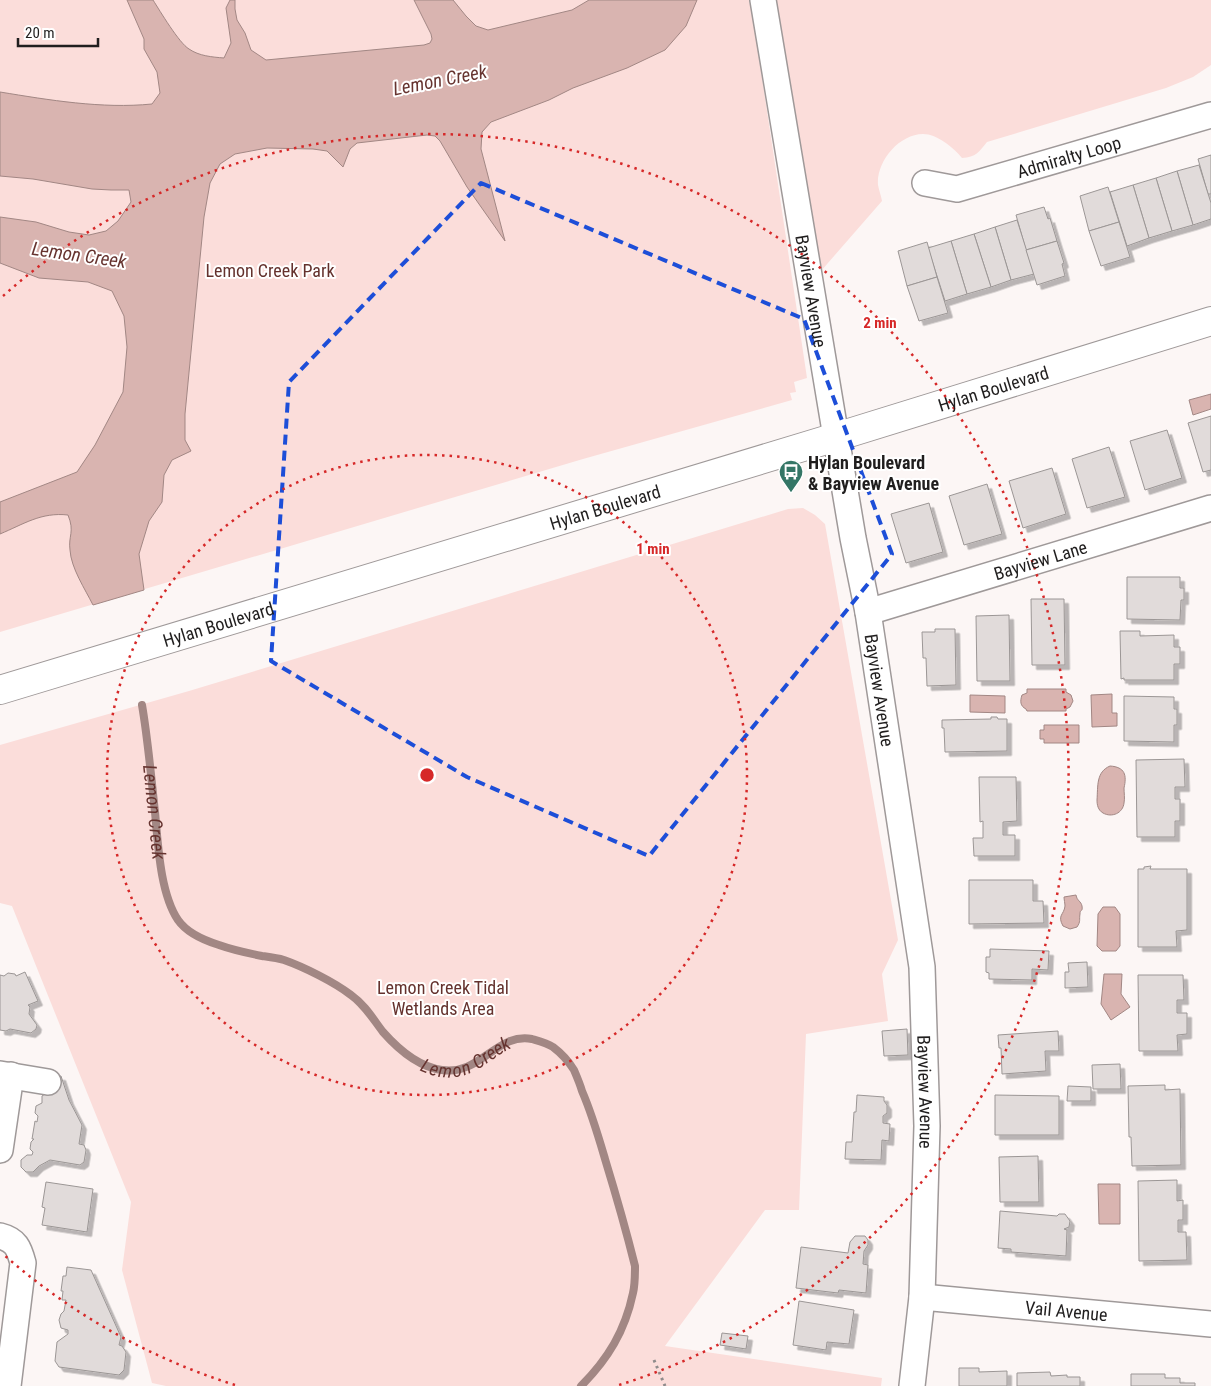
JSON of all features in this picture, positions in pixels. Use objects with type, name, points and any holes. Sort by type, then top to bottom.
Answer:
[{"type":"main road","name":"Hylan Boulevard","points":[[11,687],[836,437],[1211,321]]},
{"type":"street","name":"Bayview Avenue","points":[[763,0],[836,437],[868,612],[922,967],[927,1126],[922,1297],[912,1386]]},
{"type":"street","name":"Admiralty Loop","points":[[925,183],[957,188],[1211,116]]},
{"type":"street","name":"Bayview Lane","points":[[868,612],[1211,508]]},
{"type":"street","points":[[0,1150],[5,1074],[48,1082]]},
{"type":"street","points":[[8,1386],[23,1262],[10,1242]]},
{"type":"street","name":"Vail Avenue","points":[[922,1297],[1211,1324]]},
{"type":"path","points":[[654,1360],[666,1386]]},
{"type":"highlighted area","points":[[481,183],[804,319],[892,554],[649,856],[467,777],[271,661],[289,382]]},
{"type":"green space","name":"Lemon Creek Park","points":[[0,0],[749,0],[807,378],[794,382],[796,392],[790,393],[792,400],[583,459],[0,632]]},
{"type":"green space","points":[[776,0],[1211,0],[1211,65],[1193,77],[1166,88],[987,142],[977,153],[967,157],[962,158],[945,142],[934,136],[923,134],[914,135],[906,139],[891,151],[881,167],[878,185],[882,201],[821,271]]},
{"type":"green space","name":"Lemon Creek Tidal Wetlands Area","points":[[803,508],[825,524],[898,940],[882,974],[888,1021],[806,1034],[799,1210],[765,1210],[665,1346],[882,1378],[881,1386],[166,1386],[152,1383],[122,1270],[131,1202],[12,906],[0,903],[0,745],[189,691],[788,509]]},
{"type":"water","points":[[127,0],[153,0],[185,46],[201,55],[224,58],[231,43],[226,8],[230,0],[235,0],[237,20],[245,33],[251,50],[266,60],[430,43],[432,39],[431,34],[414,0],[453,0],[476,26],[488,30],[572,10],[589,0],[697,0],[686,26],[665,50],[627,68],[491,122],[482,132],[481,149],[505,241],[467,187],[440,141],[435,136],[427,135],[357,143],[350,149],[343,167],[327,151],[313,149],[267,148],[235,154],[220,164],[210,183],[204,217],[185,414],[185,440],[191,451],[172,460],[164,475],[162,502],[149,521],[139,554],[144,590],[93,605],[71,557],[71,526],[68,515],[41,517],[0,534],[0,502],[77,472],[95,445],[123,392],[127,347],[124,316],[112,291],[88,282],[39,278],[0,263],[0,217],[36,222],[69,232],[89,235],[106,231],[118,221],[131,202],[129,190],[92,189],[33,179],[0,176],[0,92],[95,105],[152,104],[160,93],[157,72],[144,49],[144,39]]},
{"type":"water","points":[[1211,394],[1211,409],[1193,415],[1189,400]]},
{"type":"water","points":[[1027,689],[1066,689],[1066,692],[1071,695],[1073,701],[1066,711],[1027,711],[1021,701],[1022,695],[1027,693]]},
{"type":"water","points":[[1112,694],[1112,713],[1117,713],[1117,726],[1092,727],[1091,695]]},
{"type":"water","points":[[970,695],[1005,696],[1005,713],[970,712]]},
{"type":"water","points":[[1044,725],[1079,725],[1079,743],[1044,743],[1044,739],[1040,739],[1040,730],[1044,730]]},
{"type":"water","points":[[1110,766],[1122,770],[1125,776],[1123,807],[1113,815],[1103,813],[1098,806],[1097,800],[1100,776]]},
{"type":"water","points":[[1076,895],[1082,909],[1077,927],[1070,929],[1063,926],[1061,920],[1065,906],[1064,897]]},
{"type":"water","points":[[1103,907],[1115,907],[1120,914],[1120,946],[1116,951],[1102,951],[1097,946],[1098,914]]},
{"type":"water","points":[[1104,974],[1122,974],[1121,994],[1130,1007],[1111,1020],[1101,1004]]},
{"type":"water","points":[[1098,1184],[1120,1184],[1120,1224],[1099,1224]]},
{"type":"building","points":[[1211,155],[1211,194],[1208,194],[1198,159]]},
{"type":"building","points":[[1199,165],[1211,203],[1211,219],[1193,225],[1177,171]]},
{"type":"building","points":[[1177,171],[1193,225],[1172,231],[1156,178]]},
{"type":"building","points":[[1156,178],[1172,231],[1149,238],[1133,185]]},
{"type":"building","points":[[1133,185],[1149,238],[1127,246],[1110,192]]},
{"type":"building","points":[[1108,187],[1119,222],[1089,231],[1080,196]]},
{"type":"building","points":[[1044,207],[1048,219],[1050,218],[1057,241],[1026,250],[1016,215]]},
{"type":"building","points":[[1017,220],[1034,274],[1011,280],[995,227]]},
{"type":"building","points":[[1119,222],[1130,257],[1101,266],[1089,231]]},
{"type":"building","points":[[995,227],[1011,280],[991,287],[974,234]]},
{"type":"building","points":[[974,234],[991,287],[967,294],[951,241]]},
{"type":"building","points":[[951,241],[967,294],[945,301],[928,248]]},
{"type":"building","points":[[1057,241],[1064,263],[1062,264],[1065,276],[1037,285],[1026,250]]},
{"type":"building","points":[[927,242],[937,277],[907,286],[898,251]]},
{"type":"building","points":[[937,277],[948,313],[919,321],[907,286]]},
{"type":"building","points":[[1211,416],[1211,470],[1203,472],[1188,423]]},
{"type":"building","points":[[1167,430],[1182,478],[1145,490],[1130,441]]},
{"type":"building","points":[[1109,447],[1125,497],[1087,508],[1072,459]]},
{"type":"building","points":[[1052,468],[1066,514],[1023,528],[1009,481]]},
{"type":"building","points":[[987,484],[1002,534],[964,545],[949,496]]},
{"type":"building","points":[[929,503],[943,552],[906,563],[891,514]]},
{"type":"building","points":[[1127,577],[1180,577],[1180,588],[1184,588],[1184,600],[1181,600],[1180,620],[1127,619]]},
{"type":"building","points":[[1031,599],[1064,599],[1065,665],[1032,665]]},
{"type":"building","points":[[1009,615],[1010,681],[977,681],[976,616]]},
{"type":"building","points":[[935,629],[955,629],[956,685],[927,686],[926,658],[923,658],[922,632],[935,632]]},
{"type":"building","points":[[1120,631],[1140,631],[1140,636],[1174,635],[1174,647],[1180,647],[1180,664],[1174,664],[1174,680],[1121,679]]},
{"type":"building","points":[[1124,696],[1174,697],[1174,709],[1177,709],[1177,725],[1174,725],[1174,742],[1124,741]]},
{"type":"building","points":[[991,717],[1007,719],[1007,751],[945,752],[942,720],[991,719]]},
{"type":"building","points":[[1184,759],[1185,787],[1175,787],[1175,799],[1180,799],[1180,821],[1175,821],[1175,837],[1137,837],[1136,760]]},
{"type":"building","points":[[979,777],[1016,777],[1017,821],[1003,822],[1003,835],[1015,835],[1015,856],[974,856],[973,838],[983,838],[983,821],[980,822]]},
{"type":"building","points":[[1151,866],[1150,869],[1187,869],[1187,930],[1176,931],[1177,947],[1138,947],[1138,869]]},
{"type":"building","points":[[969,880],[1033,880],[1033,901],[1043,901],[1044,923],[969,924]]},
{"type":"building","points":[[990,949],[1049,951],[1048,970],[1032,969],[1032,980],[989,979],[989,973],[986,972],[986,957],[990,957]]},
{"type":"building","points":[[1087,962],[1088,987],[1065,988],[1065,972],[1069,972],[1068,963]]},
{"type":"building","points":[[25,972],[38,1001],[28,1005],[30,1007],[29,1014],[37,1025],[36,1029],[31,1033],[10,1029],[6,1031],[0,1030],[0,975],[4,976],[8,973],[15,974],[16,976]]},
{"type":"building","points":[[1138,975],[1183,975],[1184,1000],[1177,1000],[1177,1013],[1187,1013],[1187,1034],[1177,1035],[1178,1051],[1139,1051]]},
{"type":"building","points":[[907,1029],[908,1055],[884,1056],[882,1031]]},
{"type":"building","points":[[1058,1031],[1059,1051],[1045,1051],[1046,1071],[1002,1074],[1001,1048],[999,1048],[998,1035]]},
{"type":"building","points":[[1120,1064],[1121,1089],[1093,1089],[1092,1065]]},
{"type":"building","points":[[52,1076],[61,1076],[69,1100],[82,1125],[79,1144],[84,1145],[86,1150],[84,1162],[80,1165],[50,1160],[33,1172],[26,1172],[21,1167],[21,1160],[27,1155],[32,1155],[33,1152],[30,1149],[31,1142],[34,1139],[32,1139],[35,1121],[37,1122],[38,1116],[35,1113],[36,1106],[42,1103],[42,1096],[45,1094]]},
{"type":"building","points":[[1165,1085],[1165,1090],[1180,1089],[1181,1165],[1132,1166],[1131,1137],[1129,1137],[1128,1086]]},
{"type":"building","points":[[1068,1086],[1091,1087],[1091,1101],[1067,1101]]},
{"type":"building","points":[[857,1095],[884,1097],[887,1105],[887,1113],[883,1116],[883,1123],[890,1124],[889,1141],[882,1140],[881,1160],[845,1159],[846,1142],[852,1142]]},
{"type":"building","points":[[995,1095],[1059,1096],[1059,1135],[995,1135]]},
{"type":"building","points":[[1038,1156],[1039,1202],[1000,1202],[999,1157]]},
{"type":"building","points":[[1177,1180],[1177,1201],[1183,1200],[1183,1220],[1178,1220],[1178,1232],[1186,1232],[1187,1260],[1139,1261],[1138,1181]]},
{"type":"building","points":[[46,1182],[93,1189],[87,1232],[42,1225],[45,1208],[42,1207]]},
{"type":"building","points":[[1000,1211],[1057,1216],[1065,1214],[1070,1221],[1069,1227],[1064,1229],[1067,1230],[1066,1256],[1011,1252],[1011,1249],[998,1248]]},
{"type":"building","points":[[855,1236],[865,1236],[868,1240],[868,1245],[864,1251],[863,1264],[868,1265],[866,1293],[839,1290],[838,1293],[796,1288],[801,1247],[848,1253],[850,1242]]},
{"type":"building","points":[[67,1267],[91,1270],[121,1337],[119,1345],[126,1352],[124,1370],[119,1375],[59,1367],[55,1361],[57,1342],[68,1334],[68,1330],[61,1328],[59,1320],[64,1311],[66,1300],[62,1300],[63,1291],[61,1291],[63,1276],[66,1276]]},
{"type":"building","points":[[799,1301],[854,1310],[849,1344],[827,1342],[826,1350],[793,1345]]},
{"type":"building","points":[[722,1333],[748,1336],[746,1349],[720,1345]]},
{"type":"building","points":[[959,1368],[979,1368],[979,1372],[1007,1371],[1007,1386],[959,1386]]},
{"type":"building","points":[[1050,1372],[1051,1376],[1067,1375],[1067,1377],[1080,1377],[1080,1386],[1017,1386],[1017,1373]]},
{"type":"building","points":[[1131,1374],[1165,1374],[1165,1378],[1180,1378],[1180,1383],[1195,1383],[1195,1386],[1131,1386]]},
{"type":"waterway","name":"Lemon Creek","points":[[142,705],[164,882],[172,909],[186,929],[196,936],[213,943],[284,960],[328,980],[361,1003],[395,1045],[417,1061],[433,1068],[455,1070],[467,1067],[509,1042],[520,1039],[532,1039],[556,1049],[574,1070],[597,1133],[635,1266],[635,1283],[630,1307],[620,1332],[607,1355],[581,1386]]},
{"type":"place","name":"Hylan Boulevard & Bayview Avenue","points":[[791,493]]}]
